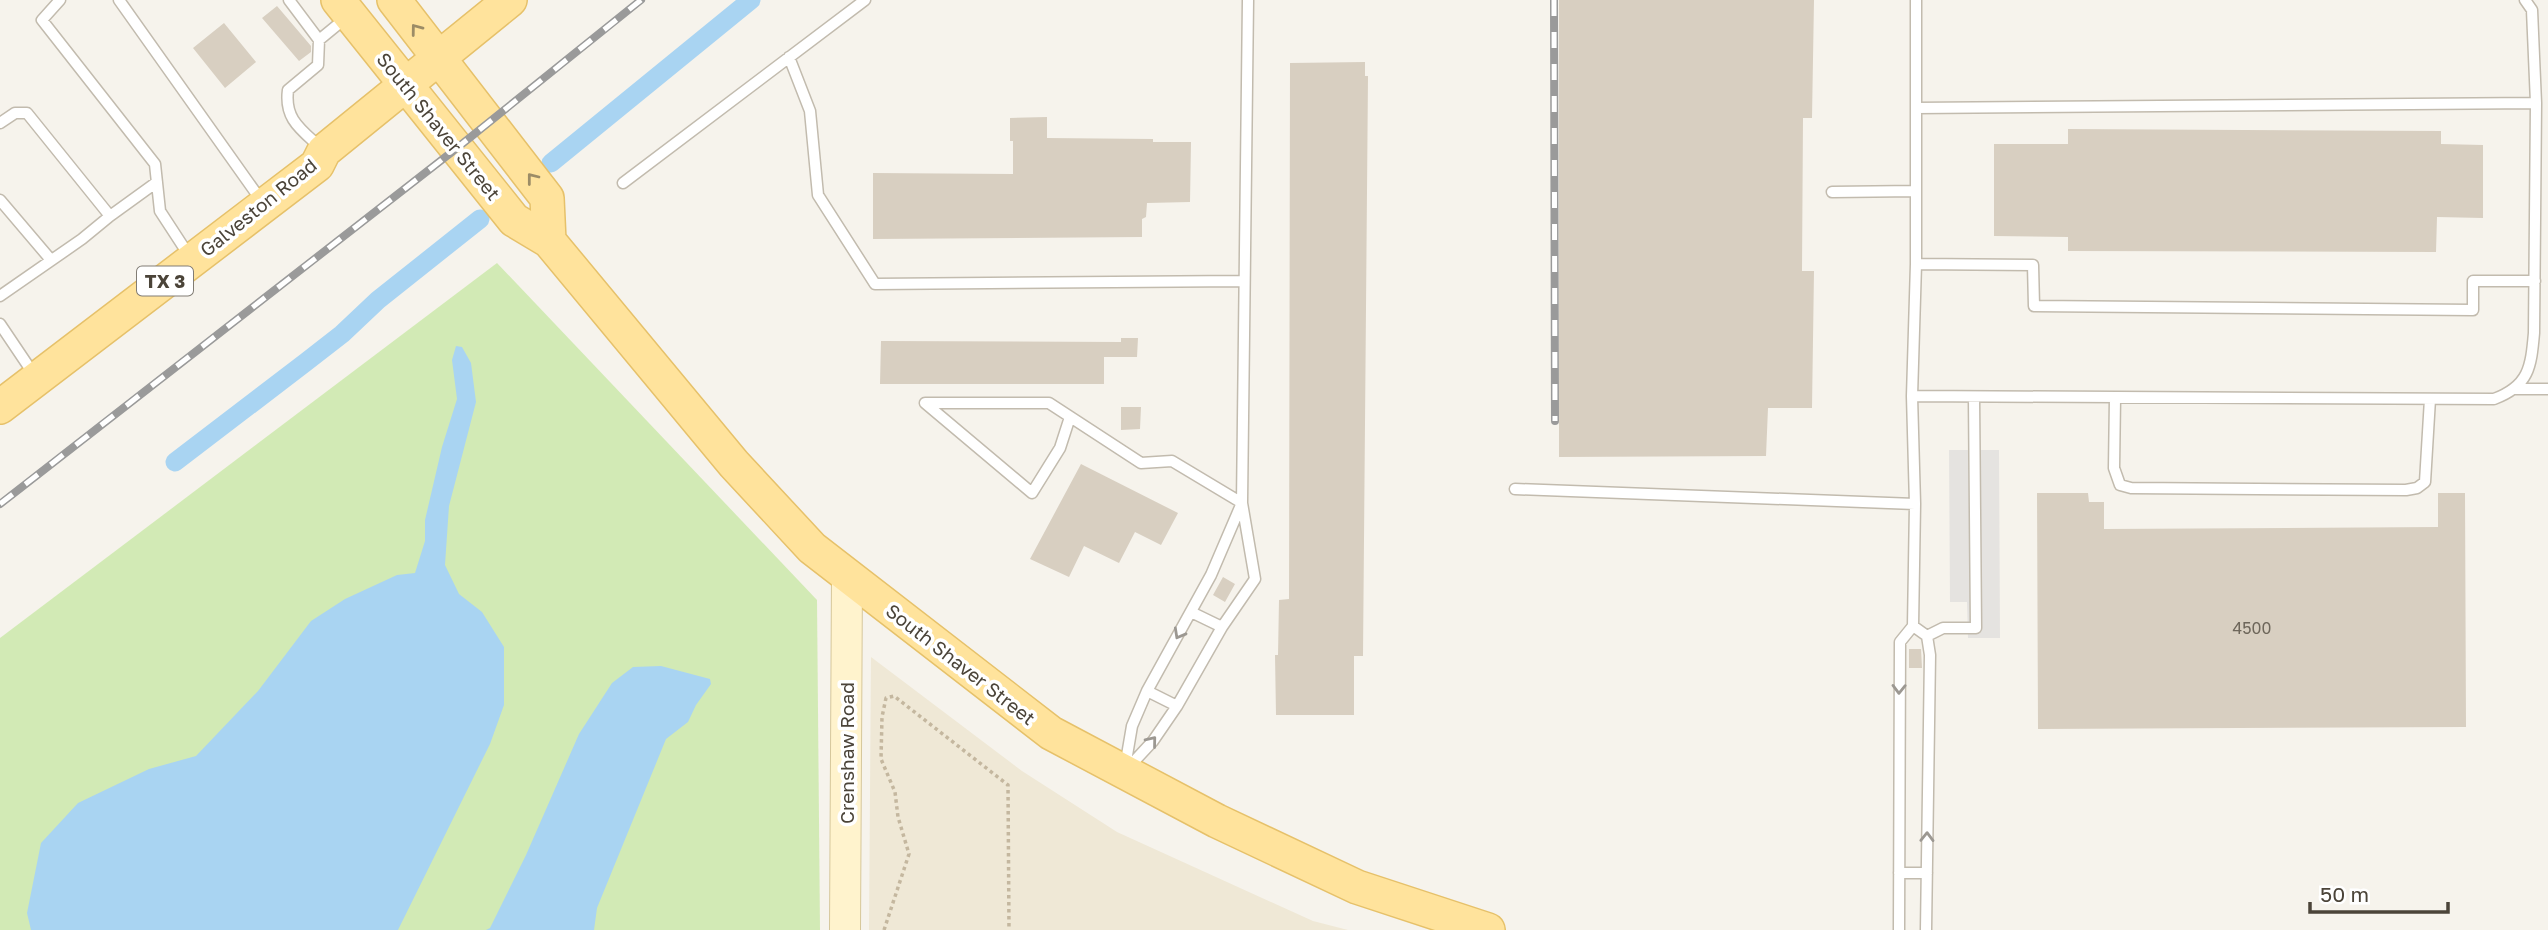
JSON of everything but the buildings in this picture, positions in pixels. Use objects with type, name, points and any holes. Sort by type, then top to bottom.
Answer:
[{"type":"main road","name":"South Shaver Street","points":[[394,0],[547,198],[549,241]]},
{"type":"main road","name":"Galveston Road","points":[[0,407],[317,165],[324,151],[510,0]]},
{"type":"main road","name":"South Shaver Street","points":[[344,7],[514,220],[549,241],[734,464],[812,548],[1051,733],[1217,821],[1357,887],[1488,930]]},
{"type":"main road","name":"Crenshaw Road","points":[[845,930],[847,576]]},
{"type":"lane","points":[[60,0],[42,20],[155,163],[160,211],[192,260]]},
{"type":"lane","points":[[119,0],[265,205]]},
{"type":"lane","points":[[289,0],[319,40]]},
{"type":"lane","points":[[622,183],[865,0]]},
{"type":"lane","points":[[1124,773],[1153,741],[1177,706],[1222,626],[1255,579],[1242,503],[1248,0]]},
{"type":"lane","points":[[1899,930],[1900,642],[1913,625],[1916,0]]},
{"type":"lane","points":[[1912,396],[2494,399],[2513,389],[2522,382],[2530,369],[2534,333],[2536,103],[2532,10],[2525,0]]},
{"type":"lane","points":[[324,151],[292,120],[286,102],[288,90],[318,65],[319,40],[344,7]]},
{"type":"lane","points":[[789,57],[810,111],[818,195],[875,284],[1243,281]]},
{"type":"lane","points":[[2535,81],[2548,81]]},
{"type":"lane","points":[[1916,108],[2536,103]]},
{"type":"lane","points":[[0,123],[15,113],[27,113],[110,216]]},
{"type":"lane","points":[[0,296],[157,182]]},
{"type":"lane","points":[[1832,192],[1916,191]]},
{"type":"lane","points":[[0,200],[51,260]]},
{"type":"lane","points":[[1916,264],[2033,265],[2034,306],[2473,310],[2473,281],[2535,281]]},
{"type":"lane","points":[[0,324],[37,379]]},
{"type":"lane","points":[[2513,389],[2548,389]]},
{"type":"lane","points":[[1927,636],[1943,628],[1976,628],[1974,397]]},
{"type":"lane","points":[[2115,398],[2114,468],[2120,485],[2131,488],[2406,490],[2417,488],[2425,482],[2430,399]]},
{"type":"lane","points":[[1070,417],[1060,448],[1032,493],[925,403],[1049,404],[1070,417],[1141,463],[1171,461],[1242,503]]},
{"type":"lane","points":[[1515,489],[1915,504]]},
{"type":"lane","points":[[1124,773],[1132,726],[1147,691],[1211,575],[1242,503]]},
{"type":"lane","points":[[1191,612],[1222,626]]},
{"type":"lane","points":[[1913,625],[1927,636],[1930,655],[1926,930]]},
{"type":"lane","points":[[1147,691],[1177,706]]},
{"type":"lane","points":[[1899,873],[1927,873]]},
{"type":"path","points":[[884,930],[909,853],[898,817],[895,792],[881,759],[882,717],[886,698],[894,696],[1008,785],[1009,930]]},
{"type":"shaded area","points":[[1949,450],[1999,450],[2000,638],[1968,638],[1967,602],[1950,602]]},
{"type":"shaded area","points":[[871,657],[1022,771],[1117,832],[1313,921],[1348,930],[869,930]]},
{"type":"green space","points":[[497,263],[817,600],[820,930],[0,930],[0,638]]},
{"type":"water","points":[[456,346],[462,347],[471,363],[476,402],[449,506],[445,565],[459,594],[482,612],[504,647],[504,705],[490,744],[398,930],[31,930],[27,913],[41,843],[78,803],[149,769],[196,756],[258,691],[311,621],[345,599],[397,575],[415,573],[425,541],[425,520],[442,447],[457,399],[452,360]]},
{"type":"water","points":[[661,666],[710,679],[711,684],[688,722],[666,739],[597,908],[594,930],[486,930],[490,928],[526,855],[579,734],[612,683],[633,667]]},
{"type":"waterway","points":[[551,163],[751,0]]},
{"type":"waterway","points":[[175,462],[342,334],[378,300],[480,219]]},
{"type":"railway","points":[[0,504],[457,148],[641,0]]},
{"type":"railway","points":[[1554,0],[1555,421]]}]
